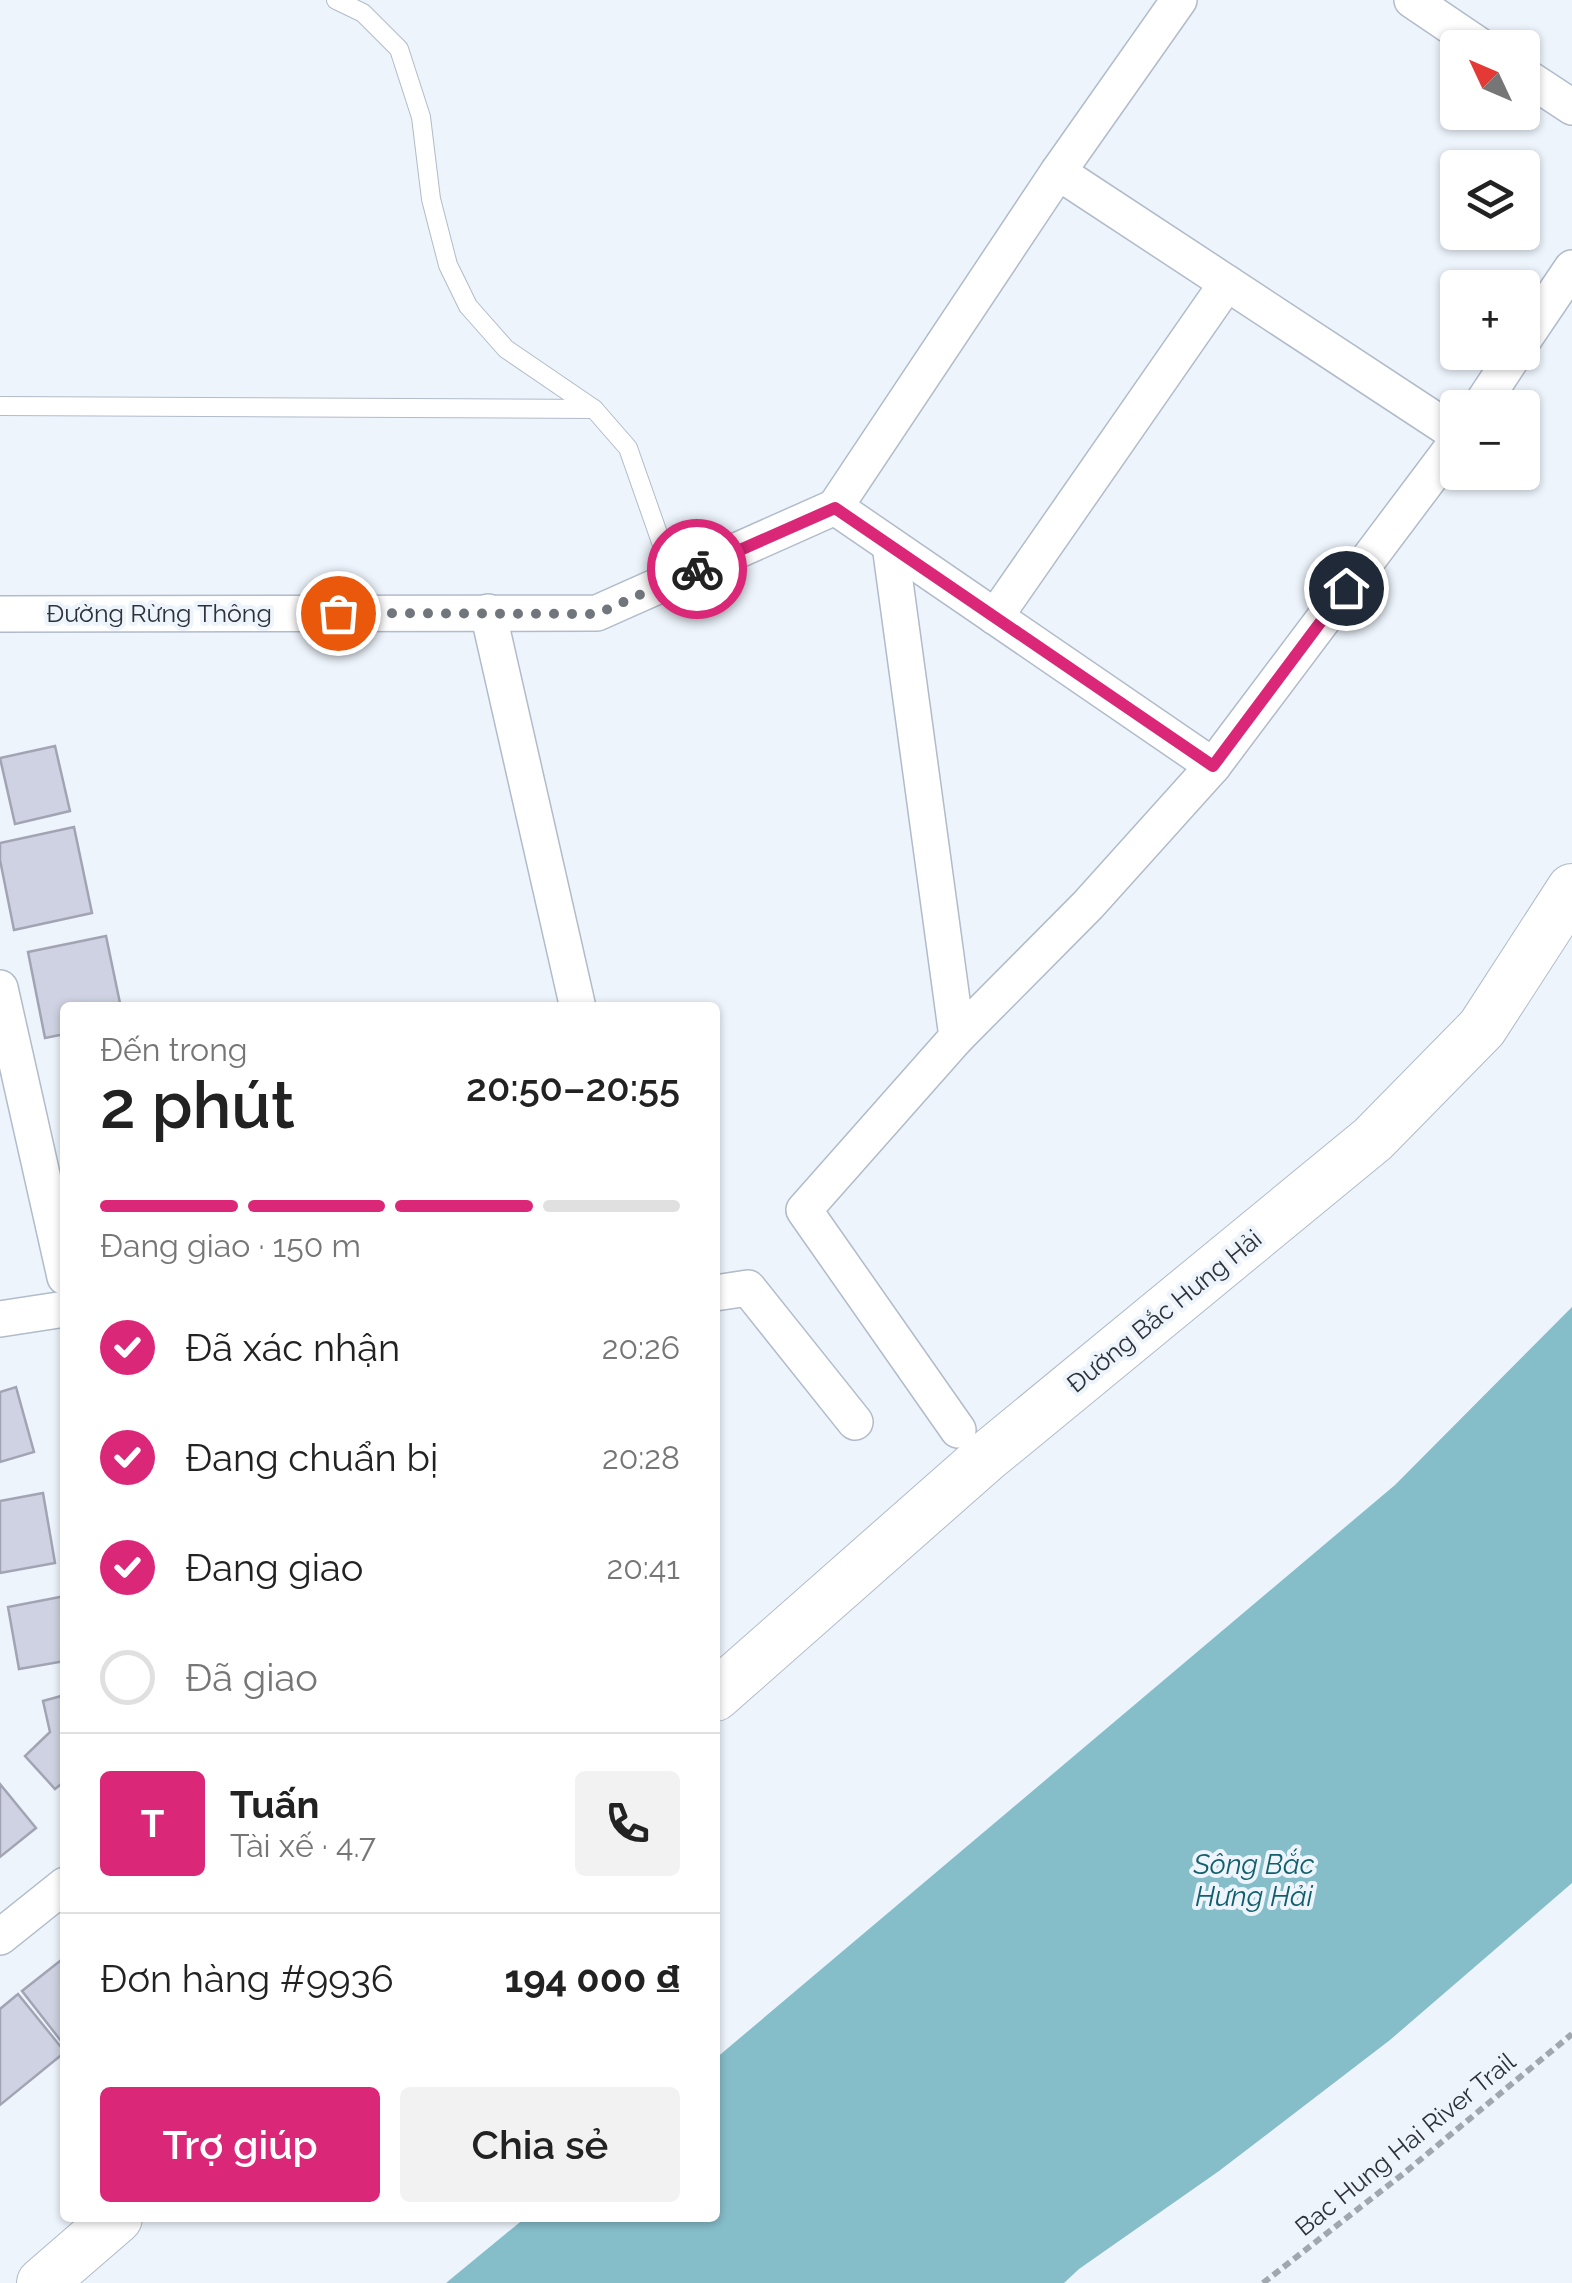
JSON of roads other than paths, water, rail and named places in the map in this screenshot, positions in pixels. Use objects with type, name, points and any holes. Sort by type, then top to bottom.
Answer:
[{"type":"street","points":[[1179,0],[1058,172],[835,508],[1213,766]]},
{"type":"street","points":[[1420,2],[1458,30]]},
{"type":"street","points":[[1540,86],[1572,107]]},
{"type":"street","points":[[1058,172],[1440,425]]},
{"type":"street","points":[[1540,315],[1572,268]]},
{"type":"street","points":[[995,617],[1227,283]]},
{"type":"street","points":[[958,1430],[804,1210],[957,1037],[1088,905],[1213,766],[1440,461]]},
{"type":"street","name":"Đường Rừng Thông","points":[[0,614],[597,614],[835,508]]},
{"type":"street","points":[[890,545],[957,1037]]},
{"type":"street","points":[[488,612],[577,1002]]},
{"type":"street","name":"Đường Bắc Hưng Hải","points":[[720,1692],[985,1458],[1374,1140],[1482,1028],[1572,888]]},
{"type":"street","points":[[0,988],[60,1255]]},
{"type":"street","points":[[720,1292],[748,1288],[855,1422]]},
{"type":"street","points":[[0,1319],[60,1310]]},
{"type":"street","points":[[0,1937],[60,1889]]},
{"type":"street","points":[[42,2283],[112,2222]]},
{"type":"lane","points":[[336,0],[363,14],[400,49],[421,117],[432,199],[448,265],[468,306],[506,349],[594,409],[628,448],[674,579]]},
{"type":"lane","points":[[0,406],[594,409]]},
{"type":"water","name":"Sông Bắc Hưng Hải","points":[[1572,1307],[1572,1883],[1390,2040],[1064,2283],[446,2283],[520,2222],[720,2222],[720,2055],[1395,1485]]}]
